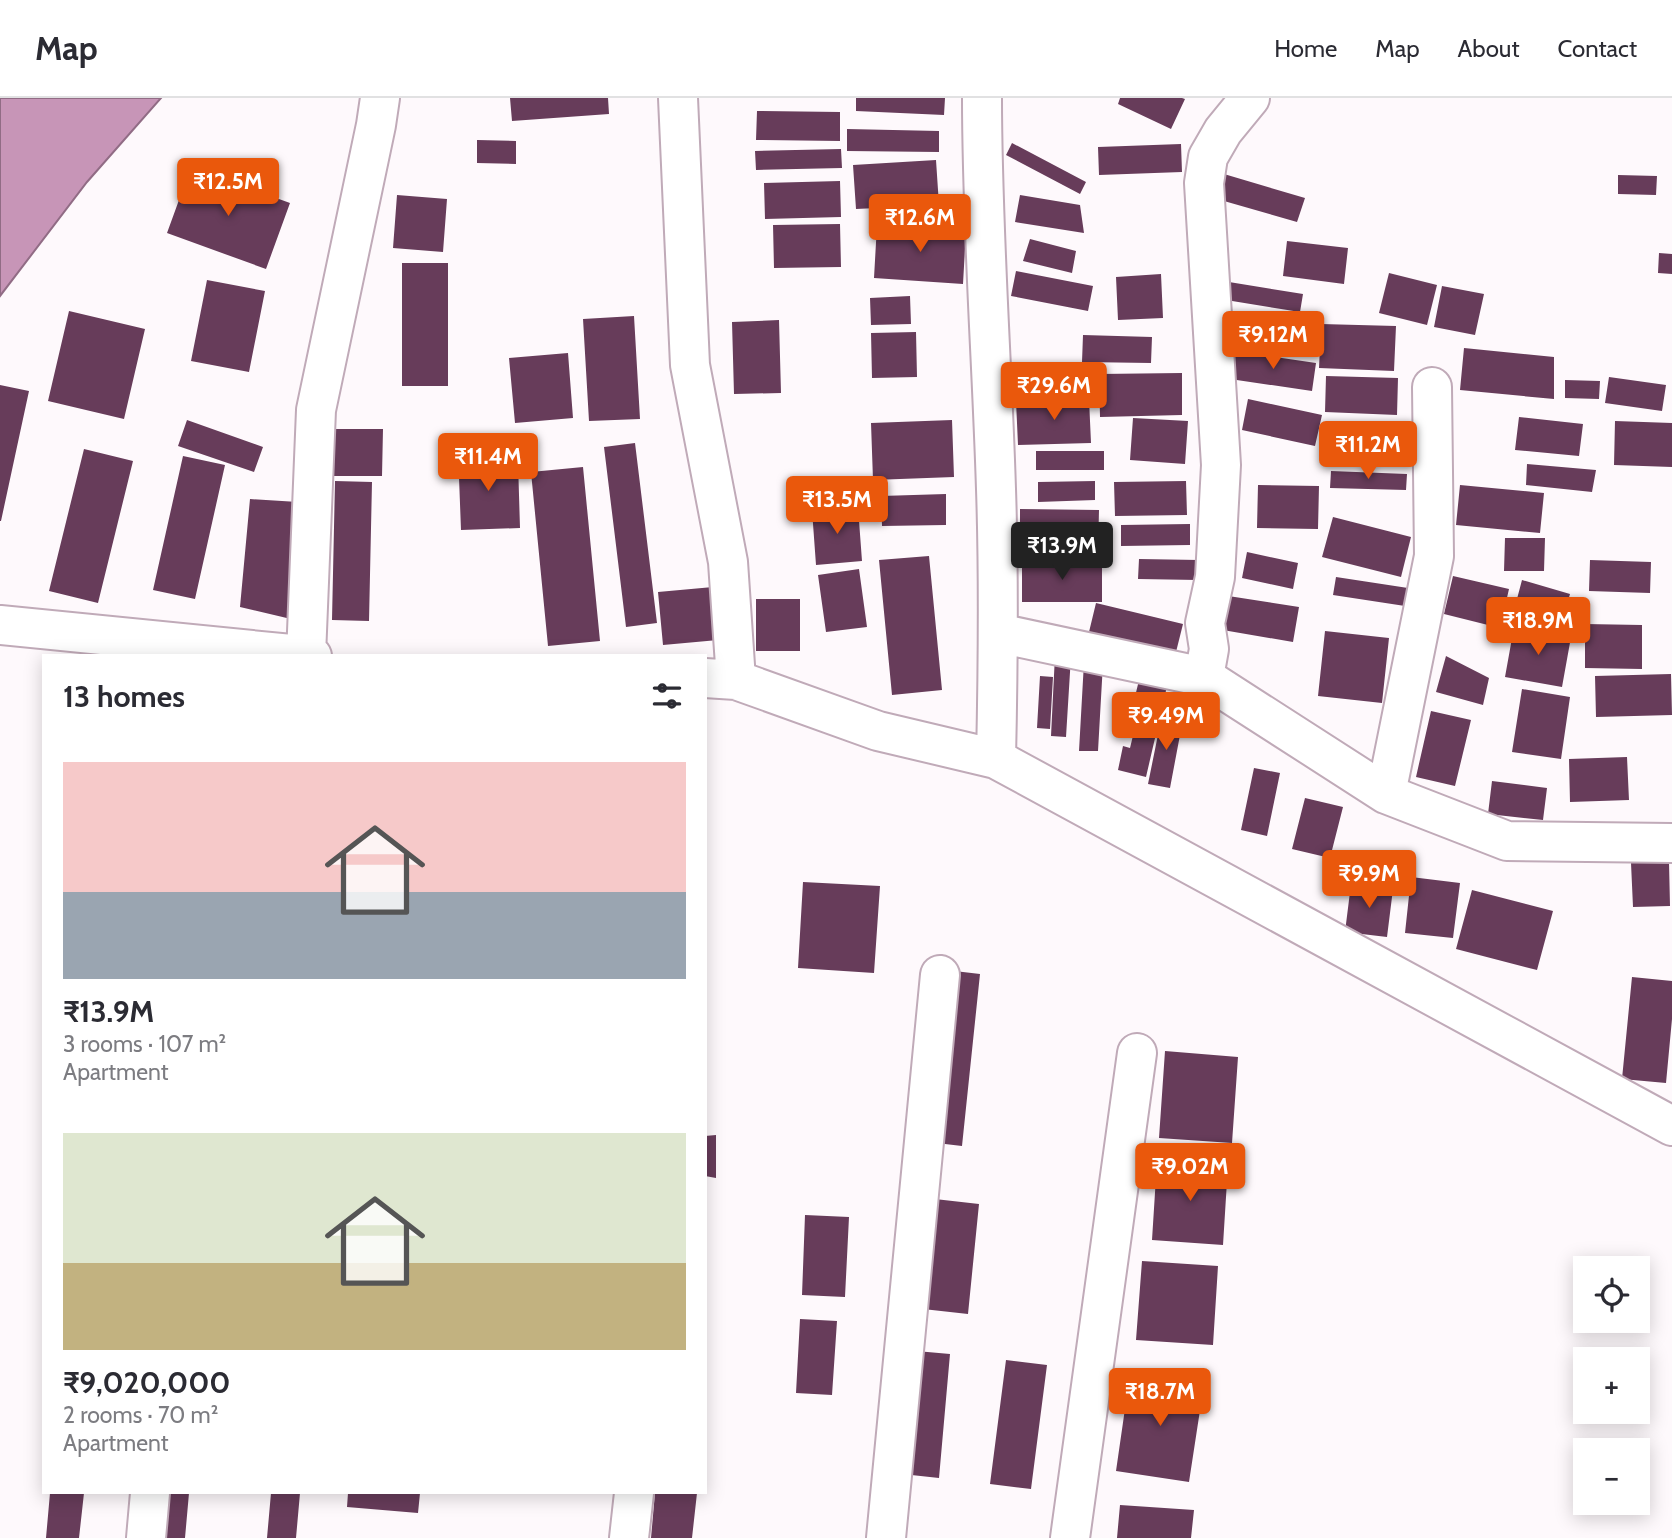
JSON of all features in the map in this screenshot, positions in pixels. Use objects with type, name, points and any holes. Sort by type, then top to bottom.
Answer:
[{"type":"street","points":[[306,654],[316,410],[380,98]]},
{"type":"street","points":[[678,98],[690,365],[727,562],[721,679],[878,731],[996,759],[1672,1126]]},
{"type":"street","points":[[982,98],[996,490],[996,759]]},
{"type":"street","points":[[1204,677],[1209,649],[1205,623],[1215,577],[1221,466],[1204,183],[1208,157],[1223,131],[1250,98]]},
{"type":"street","points":[[1386,794],[1434,556],[1432,387]]},
{"type":"street","points":[[0,625],[286,654]]},
{"type":"street","points":[[998,633],[1204,677],[1386,794],[1507,841],[1672,843]]},
{"type":"street","points":[[886,1538],[940,975]]},
{"type":"street","points":[[1070,1538],[1137,1053]]},
{"type":"street","points":[[146,1538],[150,1494]]},
{"type":"street","points":[[629,1538],[634,1494]]},
{"type":"shaded area","points":[[0,98],[161,98],[87,182],[0,296]]},
{"type":"building","points":[[510,98],[608,98],[609,114],[512,121]]},
{"type":"building","points":[[856,98],[945,98],[944,115],[856,111]]},
{"type":"building","points":[[1120,98],[1185,99],[1171,129],[1118,104]]},
{"type":"building","points":[[757,111],[840,112],[840,141],[756,140]]},
{"type":"building","points":[[847,129],[939,131],[939,152],[847,151]]},
{"type":"building","points":[[477,140],[516,141],[516,164],[477,163]]},
{"type":"building","points":[[1012,143],[1086,182],[1080,194],[1006,155]]},
{"type":"building","points":[[1181,144],[1182,172],[1099,175],[1098,147]]},
{"type":"building","points":[[841,149],[842,168],[756,170],[755,151]]},
{"type":"building","points":[[936,160],[939,205],[856,209],[853,165]]},
{"type":"building","points":[[191,167],[290,203],[266,269],[167,233]]},
{"type":"building","points":[[1224,174],[1305,198],[1297,222],[1217,199]]},
{"type":"building","points":[[1618,175],[1657,176],[1656,195],[1618,194]]},
{"type":"building","points":[[840,181],[841,217],[765,219],[764,183]]},
{"type":"building","points":[[397,195],[447,199],[443,252],[393,248]]},
{"type":"building","points":[[1020,195],[1080,205],[1084,233],[1015,222]]},
{"type":"building","points":[[840,224],[841,267],[774,268],[773,225]]},
{"type":"building","points":[[877,225],[966,231],[963,284],[874,278]]},
{"type":"building","points":[[1030,239],[1076,251],[1072,273],[1023,261]]},
{"type":"building","points":[[1287,241],[1348,248],[1344,284],[1283,276]]},
{"type":"building","points":[[1659,253],[1672,254],[1672,274],[1658,273]]},
{"type":"building","points":[[402,263],[448,263],[448,386],[402,386]]},
{"type":"building","points":[[1016,271],[1093,286],[1088,311],[1011,296]]},
{"type":"building","points":[[1389,273],[1437,285],[1427,325],[1379,313]]},
{"type":"building","points":[[1161,274],[1163,318],[1118,320],[1116,277]]},
{"type":"building","points":[[207,280],[265,291],[249,372],[191,361]]},
{"type":"building","points":[[1229,282],[1303,294],[1300,312],[1226,300]]},
{"type":"building","points":[[1442,286],[1484,294],[1475,335],[1434,327]]},
{"type":"building","points":[[910,296],[911,324],[871,325],[870,298]]},
{"type":"building","points":[[69,311],[145,329],[124,419],[48,401]]},
{"type":"building","points":[[634,316],[640,419],[589,421],[583,319]]},
{"type":"building","points":[[1230,316],[1303,330],[1298,353],[1225,338]]},
{"type":"building","points":[[779,320],[781,393],[734,394],[732,322]]},
{"type":"building","points":[[1321,324],[1396,326],[1394,371],[1319,368]]},
{"type":"building","points":[[916,332],[917,377],[872,378],[871,333]]},
{"type":"building","points":[[1083,335],[1152,337],[1151,363],[1082,362]]},
{"type":"building","points":[[1464,348],[1554,357],[1554,399],[1460,390]]},
{"type":"building","points":[[1235,351],[1316,363],[1312,391],[1230,379]]},
{"type":"building","points":[[568,353],[573,418],[515,423],[509,358]]},
{"type":"building","points":[[1084,365],[1086,397],[1017,399],[1016,367]]},
{"type":"building","points":[[1182,373],[1182,415],[1100,417],[1099,374]]},
{"type":"building","points":[[1326,376],[1398,378],[1397,415],[1325,412]]},
{"type":"building","points":[[1609,377],[1666,385],[1662,411],[1605,403]]},
{"type":"building","points":[[1565,380],[1600,381],[1599,399],[1565,398]]},
{"type":"building","points":[[0,385],[29,391],[1,521],[0,521]]},
{"type":"building","points":[[1089,399],[1091,443],[1018,445],[1016,401]]},
{"type":"building","points":[[1248,399],[1322,415],[1315,446],[1242,430]]},
{"type":"building","points":[[1519,417],[1583,424],[1579,456],[1515,450]]},
{"type":"building","points":[[1133,418],[1188,421],[1185,464],[1130,460]]},
{"type":"building","points":[[187,420],[263,447],[254,472],[178,446]]},
{"type":"building","points":[[952,420],[954,477],[873,480],[871,423]]},
{"type":"building","points":[[1615,421],[1672,423],[1672,467],[1614,465]]},
{"type":"building","points":[[326,429],[383,429],[382,476],[325,476]]},
{"type":"building","points":[[1328,439],[1403,440],[1403,464],[1327,463]]},
{"type":"building","points":[[635,443],[657,623],[626,627],[604,447]]},
{"type":"building","points":[[84,449],[133,461],[98,603],[49,591]]},
{"type":"building","points":[[479,450],[479,463],[518,462],[520,528],[461,530],[458,451]]},
{"type":"building","points":[[1036,451],[1104,451],[1104,470],[1036,470]]},
{"type":"building","points":[[183,456],[225,465],[195,599],[153,590]]},
{"type":"building","points":[[1527,464],[1596,470],[1592,492],[1526,485]]},
{"type":"building","points":[[583,467],[600,641],[548,646],[531,472]]},
{"type":"building","points":[[1331,471],[1407,474],[1406,490],[1330,488]]},
{"type":"building","points":[[335,481],[372,482],[369,621],[332,620]]},
{"type":"building","points":[[1095,481],[1095,500],[1038,502],[1038,482]]},
{"type":"building","points":[[1186,481],[1187,515],[1115,516],[1114,482]]},
{"type":"building","points":[[1258,485],[1319,486],[1318,529],[1257,528]]},
{"type":"building","points":[[1460,485],[1544,493],[1540,533],[1456,525]]},
{"type":"building","points":[[946,494],[946,525],[882,526],[881,496]]},
{"type":"building","points":[[250,499],[298,502],[291,619],[240,607]]},
{"type":"building","points":[[858,507],[862,561],[816,565],[812,510]]},
{"type":"building","points":[[1020,509],[1099,510],[1098,551],[1020,550]]},
{"type":"building","points":[[1333,517],[1411,537],[1401,577],[1322,557]]},
{"type":"building","points":[[1190,524],[1190,545],[1121,546],[1121,525]]},
{"type":"building","points":[[1505,538],[1545,538],[1544,571],[1504,571]]},
{"type":"building","points":[[1247,552],[1298,563],[1293,589],[1242,578]]},
{"type":"building","points":[[929,556],[942,690],[892,695],[879,560]]},
{"type":"building","points":[[1139,559],[1199,560],[1198,580],[1138,579]]},
{"type":"building","points":[[1590,560],[1651,562],[1650,593],[1589,591]]},
{"type":"building","points":[[1102,561],[1102,602],[1022,602],[1022,562]]},
{"type":"building","points":[[859,569],[867,627],[826,632],[818,575]]},
{"type":"building","points":[[1453,576],[1509,589],[1500,628],[1444,614]]},
{"type":"building","points":[[1336,577],[1408,588],[1405,606],[1333,595]]},
{"type":"building","points":[[1522,580],[1570,594],[1560,628],[1513,614]]},
{"type":"building","points":[[713,587],[718,640],[663,645],[658,592]]},
{"type":"building","points":[[1222,595],[1299,607],[1293,642],[1217,629]]},
{"type":"building","points":[[756,599],[800,599],[800,651],[756,651]]},
{"type":"building","points":[[1096,603],[1183,624],[1176,652],[1089,632]]},
{"type":"building","points":[[1585,624],[1642,625],[1642,669],[1585,668]]},
{"type":"building","points":[[1514,627],[1571,637],[1562,687],[1505,677]]},
{"type":"building","points":[[1325,631],[1389,638],[1382,703],[1318,696]]},
{"type":"building","points":[[1055,655],[1071,656],[1066,737],[1051,736]]},
{"type":"building","points":[[1446,656],[1489,678],[1483,705],[1436,692]]},
{"type":"building","points":[[1084,662],[1103,663],[1098,751],[1079,751]]},
{"type":"building","points":[[1671,674],[1672,715],[1596,717],[1595,676]]},
{"type":"building","points":[[1040,676],[1053,677],[1050,729],[1037,728]]},
{"type":"building","points":[[1140,676],[1168,682],[1146,777],[1118,770],[1123,746],[1130,748],[1139,711],[1132,709]]},
{"type":"building","points":[[1522,689],[1570,697],[1561,759],[1512,752]]},
{"type":"building","points":[[1431,711],[1471,720],[1455,786],[1416,777]]},
{"type":"building","points":[[1162,715],[1183,719],[1170,788],[1148,784]]},
{"type":"building","points":[[1627,757],[1629,800],[1570,802],[1569,759]]},
{"type":"building","points":[[1254,768],[1280,773],[1267,836],[1241,830]]},
{"type":"building","points":[[1492,781],[1547,788],[1543,820],[1488,814]]},
{"type":"building","points":[[1305,798],[1343,807],[1330,858],[1292,849]]},
{"type":"building","points":[[1669,862],[1670,906],[1633,907],[1631,863]]},
{"type":"building","points":[[1411,877],[1460,883],[1453,938],[1405,933]]},
{"type":"building","points":[[803,882],[880,886],[874,973],[798,968]]},
{"type":"building","points":[[1351,884],[1393,889],[1387,937],[1345,932]]},
{"type":"building","points":[[1472,890],[1553,911],[1537,970],[1456,949]]},
{"type":"building","points":[[946,970],[980,974],[962,1146],[928,1142]]},
{"type":"building","points":[[1632,977],[1672,981],[1672,1019],[1666,1083],[1622,1079]]},
{"type":"building","points":[[1165,1051],[1238,1057],[1232,1143],[1159,1138]]},
{"type":"building","points":[[716,1135],[716,1178],[707,1176],[707,1136]]},
{"type":"building","points":[[1157,1161],[1228,1165],[1223,1245],[1152,1240]]},
{"type":"building","points":[[926,1198],[979,1204],[968,1314],[914,1308]]},
{"type":"building","points":[[805,1215],[849,1217],[845,1297],[802,1295]]},
{"type":"building","points":[[1142,1261],[1218,1266],[1213,1345],[1136,1340]]},
{"type":"building","points":[[800,1319],[837,1321],[832,1395],[796,1393]]},
{"type":"building","points":[[905,1350],[950,1354],[939,1478],[893,1473]]},
{"type":"building","points":[[1006,1360],[1047,1365],[1031,1489],[990,1484]]},
{"type":"building","points":[[1130,1374],[1204,1384],[1189,1482],[1116,1471]]},
{"type":"building","points":[[50,1494],[84,1494],[79,1538],[46,1538]]},
{"type":"building","points":[[161,1494],[189,1494],[185,1538],[157,1538]]},
{"type":"building","points":[[271,1494],[300,1494],[296,1538],[267,1538]]},
{"type":"building","points":[[348,1494],[420,1494],[418,1513],[347,1507]]},
{"type":"building","points":[[655,1494],[697,1494],[692,1538],[651,1538]]},
{"type":"building","points":[[1120,1505],[1194,1510],[1191,1538],[1117,1538]]}]
